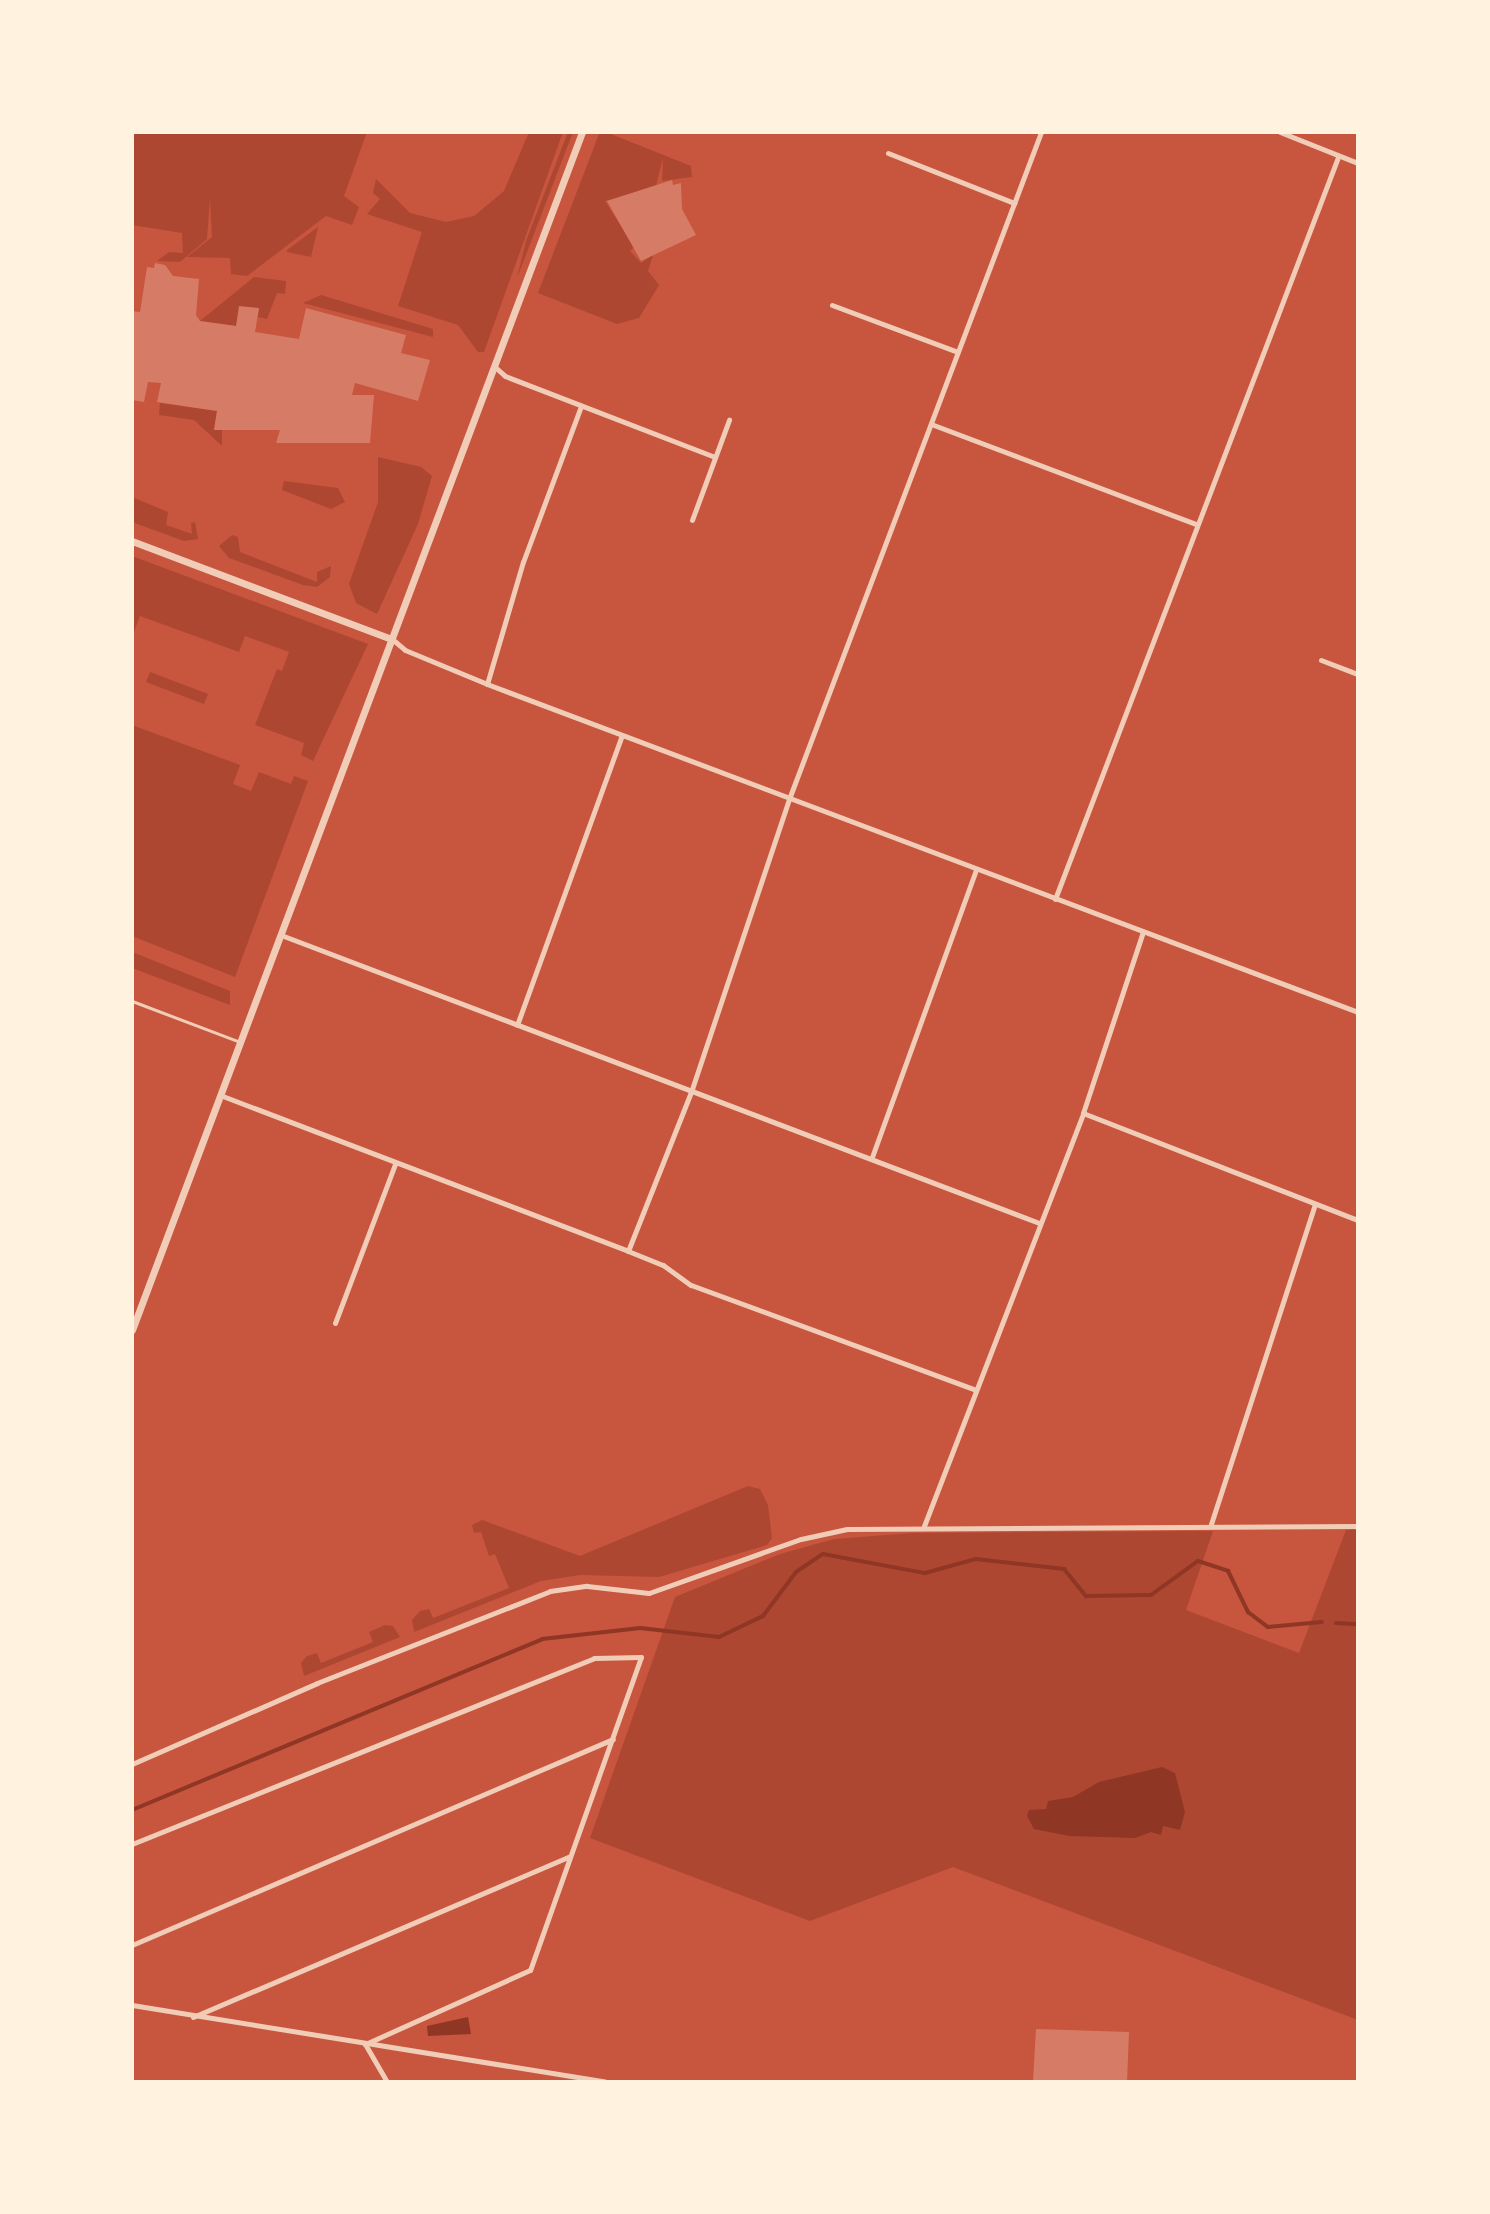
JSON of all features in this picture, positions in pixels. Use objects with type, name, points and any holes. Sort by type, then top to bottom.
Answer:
[{"type":"street","points":[[132,1330],[582,132]]},
{"type":"street","points":[[628,1251],[692,1089],[789,799],[1041,132]]},
{"type":"street","points":[[1280,132],[1358,163]]},
{"type":"street","points":[[888,153],[1014,203]]},
{"type":"street","points":[[1055,899],[1195,524],[1338,157]]},
{"type":"street","points":[[832,305],[958,352]]},
{"type":"street","points":[[495,366],[505,376],[715,457]]},
{"type":"street","points":[[487,684],[523,562],[581,406]]},
{"type":"street","points":[[692,520],[729,420]]},
{"type":"street","points":[[931,424],[1195,524]]},
{"type":"street","points":[[132,541],[392,639],[405,650],[487,684],[1358,1012]]},
{"type":"street","points":[[1321,660],[1358,674]]},
{"type":"street","points":[[517,1025],[622,735]]},
{"type":"street","points":[[872,1157],[976,869]]},
{"type":"street","points":[[924,1526],[974,1389],[1083,1113],[1143,932]]},
{"type":"street","points":[[280,934],[1039,1223]]},
{"type":"street","points":[[220,1095],[663,1265],[691,1285],[974,1389]]},
{"type":"street","points":[[1083,1113],[1358,1220]]},
{"type":"street","points":[[335,1323],[395,1164]]},
{"type":"street","points":[[1211,1524],[1315,1204]]},
{"type":"street","points":[[132,1764],[317,1683],[550,1591],[587,1586],[649,1593],[801,1539],[847,1529],[1211,1524],[1358,1526]]},
{"type":"street","points":[[132,1844],[594,1658],[641,1657],[530,1970],[365,2044]]},
{"type":"street","points":[[132,1945],[614,1738]]},
{"type":"street","points":[[192,2017],[569,1857]]},
{"type":"street","points":[[132,2005],[605,2082]]},
{"type":"street","points":[[365,2044],[387,2082]]},
{"type":"lane","points":[[132,1001],[240,1042]]},
{"type":"shaded area","points":[[132,132],[367,132],[344,196],[359,207],[352,225],[326,216],[247,276],[231,274],[230,258],[187,257],[212,237],[210,198],[207,239],[180,262],[157,261],[169,252],[183,253],[182,233],[132,225]]},
{"type":"shaded area","points":[[529,132],[563,132],[484,352],[478,352],[458,325],[398,306],[422,232],[367,214],[380,199],[373,193],[376,179],[410,213],[446,222],[474,216],[504,191]]},
{"type":"shaded area","points":[[568,132],[573,132],[517,278],[526,241]]},
{"type":"shaded area","points":[[606,132],[691,166],[692,177],[662,181],[663,158],[656,186],[605,201],[634,247],[630,251],[641,263],[653,255],[648,271],[659,285],[639,318],[617,324],[538,293],[599,134]]},
{"type":"shaded area","points":[[318,227],[311,257],[287,252],[287,250]]},
{"type":"shaded area","points":[[254,277],[286,281],[285,294],[277,293],[267,319],[258,317],[259,308],[236,326],[200,321]]},
{"type":"shaded area","points":[[321,295],[433,329],[433,337],[303,303]]},
{"type":"shaded area","points":[[160,403],[217,411],[214,430],[222,430],[222,446],[194,420],[159,415]]},
{"type":"shaded area","points":[[378,457],[421,467],[432,476],[418,524],[377,614],[356,603],[349,584],[378,502]]},
{"type":"shaded area","points":[[284,481],[338,488],[345,502],[331,509],[282,490]]},
{"type":"shaded area","points":[[132,497],[168,512],[166,525],[192,534],[191,523],[195,522],[198,539],[184,541],[132,522]]},
{"type":"shaded area","points":[[232,535],[238,537],[240,552],[317,582],[317,572],[331,566],[330,577],[317,587],[303,585],[229,558],[219,546]]},
{"type":"shaded area","points":[[132,556],[368,644],[313,761],[301,755],[304,743],[255,725],[277,669],[282,671],[289,652],[245,636],[239,652],[140,616],[132,637]]},
{"type":"shaded area","points":[[150,672],[208,694],[204,704],[146,682]]},
{"type":"shaded area","points":[[132,725],[240,765],[233,784],[251,791],[259,772],[291,784],[294,776],[308,781],[235,977],[132,936]]},
{"type":"shaded area","points":[[132,952],[230,991],[230,1005],[132,968]]},
{"type":"shaded area","points":[[748,1486],[760,1489],[768,1505],[772,1538],[767,1545],[659,1577],[580,1575],[541,1581],[414,1632],[412,1620],[420,1611],[429,1609],[433,1618],[509,1588],[495,1554],[489,1556],[481,1532],[474,1533],[472,1525],[482,1520],[580,1556]]},
{"type":"shaded area","points":[[1346,1530],[1358,1530],[1358,2020],[953,1867],[810,1921],[590,1838],[675,1597],[780,1554],[834,1539],[913,1533],[1213,1531],[1186,1610],[1299,1653]]},
{"type":"shaded area","points":[[385,1625],[393,1626],[400,1637],[304,1676],[301,1663],[307,1656],[317,1653],[321,1663],[373,1642],[369,1632]]},
{"type":"shaded area","points":[[1162,1767],[1175,1773],[1185,1812],[1180,1830],[1163,1826],[1161,1835],[1151,1832],[1135,1838],[1069,1836],[1034,1829],[1027,1816],[1029,1810],[1046,1809],[1048,1801],[1073,1797],[1099,1782]]},
{"type":"shaded area","points":[[468,2017],[471,2034],[428,2036],[427,2026]]},
{"type":"building","points":[[672,180],[673,185],[681,183],[682,209],[696,235],[641,261],[607,201]]},
{"type":"building","points":[[155,263],[165,265],[173,276],[199,279],[196,315],[200,321],[236,326],[239,306],[259,308],[255,332],[299,339],[306,308],[406,335],[401,353],[430,360],[418,401],[355,383],[352,395],[374,395],[370,443],[276,443],[280,430],[214,430],[217,411],[157,402],[161,383],[148,382],[144,402],[132,400],[132,311],[140,312],[147,267],[154,268]]},
{"type":"building","points":[[1036,2029],[1129,2032],[1127,2082],[1033,2082]]},
{"type":"waterway","points":[[132,1810],[542,1639],[640,1628],[719,1637],[763,1616],[796,1572],[823,1554],[925,1573],[976,1559],[1064,1569],[1086,1596],[1151,1595],[1198,1561],[1228,1571],[1248,1612],[1268,1627],[1322,1622]]},
{"type":"waterway","points":[[1336,1623],[1358,1624]]}]
